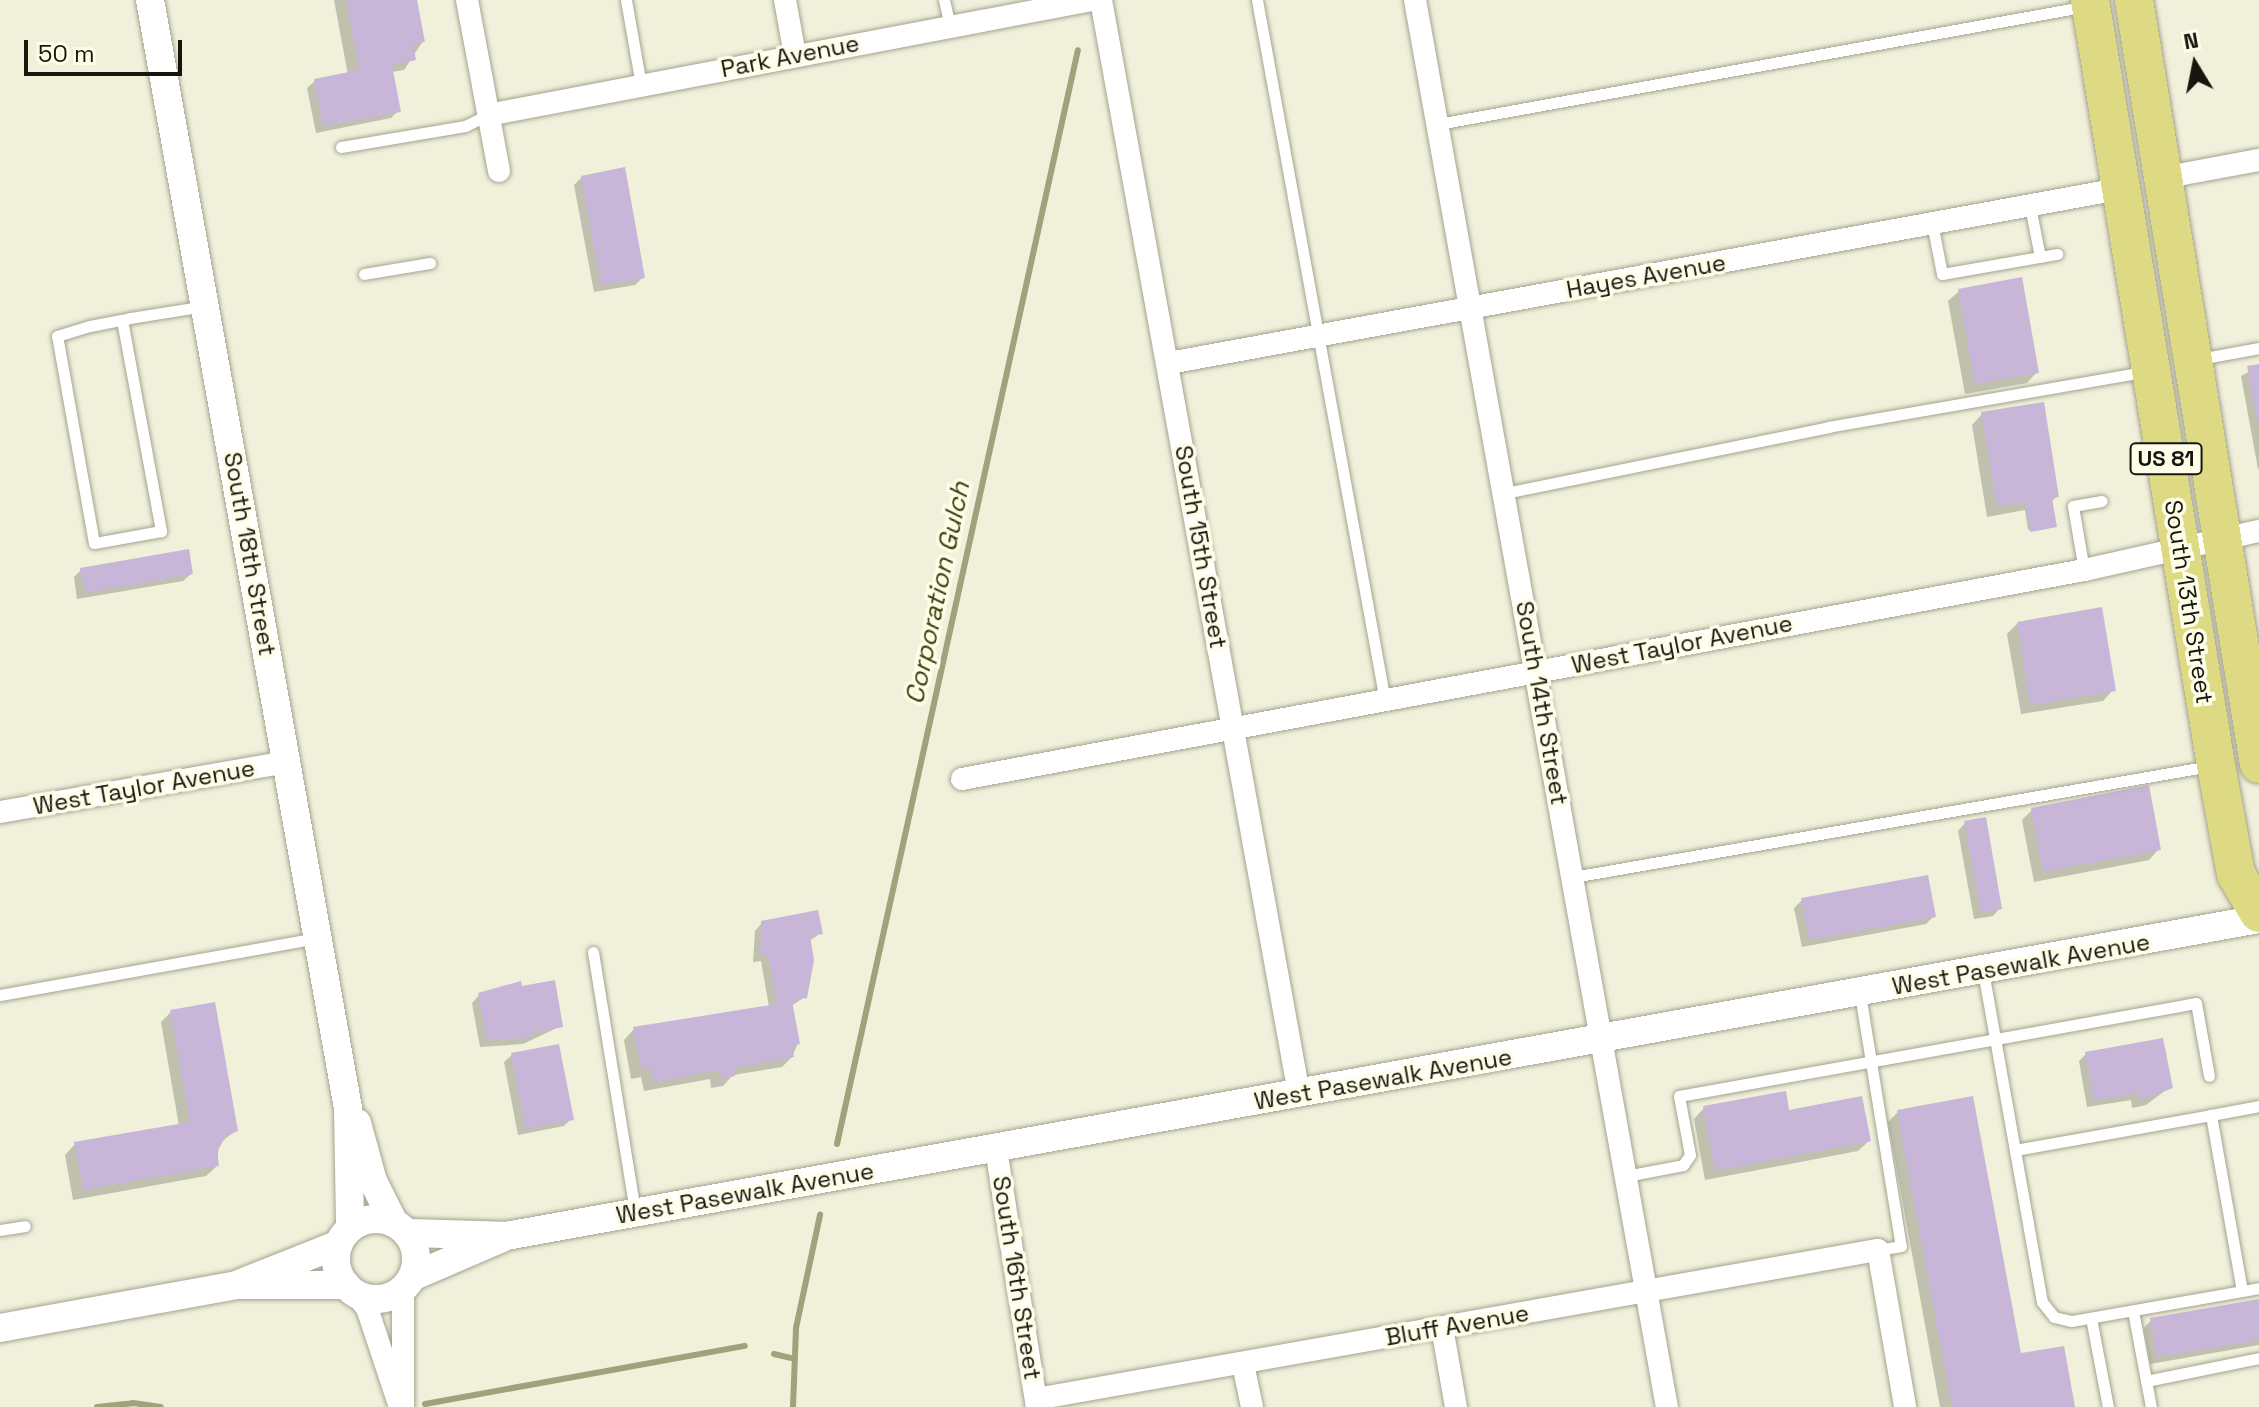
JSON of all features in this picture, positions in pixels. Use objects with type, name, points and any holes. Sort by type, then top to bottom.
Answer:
[{"type":"highway","name":"South 13th Street","points":[[2134,0],[2167,177],[2194,360],[2241,537],[2259,764]]},
{"type":"highway","name":"South 13th Street","points":[[2090,3],[2124,188],[2180,551],[2236,874],[2259,916]]},
{"type":"street","name":"South 18th Street","points":[[150,0],[348,1108],[344,1236]]},
{"type":"street","points":[[467,0],[499,171]]},
{"type":"street","points":[[785,0],[795,55]]},
{"type":"street","name":"Park Avenue","points":[[488,115],[1092,0]]},
{"type":"street","name":"South 15th Street","points":[[1101,0],[1299,1094]]},
{"type":"street","name":"South 14th Street","points":[[1415,0],[1667,1407]]},
{"type":"street","points":[[2167,177],[2259,160]]},
{"type":"street","name":"Hayes Avenue","points":[[1169,363],[2124,188]]},
{"type":"street","name":"West Taylor Avenue","points":[[962,779],[2084,570],[2241,537]]},
{"type":"street","name":"West Taylor Avenue","points":[[0,812],[287,762]]},
{"type":"street","name":"West Pasewalk Avenue","points":[[400,1228],[506,1236],[1601,1041],[1983,971],[2259,916]]},
{"type":"street","name":"South 18th Street","points":[[348,1108],[400,1228]]},
{"type":"street","name":"South 16th Street","points":[[996,1149],[1037,1403]]},
{"type":"street","points":[[237,1285],[344,1236],[371,1219],[400,1228],[415,1246],[407,1283],[402,1407]]},
{"type":"street","points":[[344,1236],[336,1258],[351,1289],[367,1308],[402,1407]]},
{"type":"street","name":"West Pasewalk Avenue","points":[[407,1283],[506,1236]]},
{"type":"street","points":[[1878,1250],[1905,1407]]},
{"type":"street","name":"Bluff Avenue","points":[[1037,1403],[1878,1250]]},
{"type":"street","points":[[0,1328],[237,1285],[351,1289],[388,1297],[407,1283]]},
{"type":"street","points":[[1442,1327],[1456,1407]]},
{"type":"street","points":[[1243,1364],[1252,1407]]},
{"type":"lane","points":[[626,0],[641,85]]},
{"type":"lane","points":[[944,0],[950,26]]},
{"type":"lane","points":[[1257,0],[1385,701]]},
{"type":"lane","points":[[1438,124],[2090,3]]},
{"type":"lane","points":[[341,147],[465,126],[488,115]]},
{"type":"lane","points":[[2030,206],[2040,257]]},
{"type":"lane","points":[[1932,223],[1942,274],[2057,254]]},
{"type":"lane","points":[[364,274],[430,263]]},
{"type":"lane","points":[[122,320],[161,531],[94,543],[57,336],[122,320],[206,305]]},
{"type":"lane","points":[[2194,360],[2259,348]]},
{"type":"lane","points":[[1505,493],[1813,430],[2153,370]]},
{"type":"lane","points":[[2084,570],[2073,506],[2102,501]]},
{"type":"lane","points":[[1573,877],[2216,765]]},
{"type":"lane","points":[[0,995],[318,938]]},
{"type":"lane","points":[[593,952],[635,1212]]},
{"type":"lane","points":[[1983,971],[2042,1302],[2054,1317],[2091,1318],[2259,1288]]},
{"type":"lane","points":[[1859,993],[1901,1246],[1878,1250]]},
{"type":"lane","points":[[1626,1176],[1683,1165],[1690,1155],[1679,1096],[2196,1003],[2209,1076]]},
{"type":"lane","points":[[2015,1150],[2259,1106]]},
{"type":"lane","points":[[2211,1115],[2242,1291]]},
{"type":"lane","points":[[0,1230],[25,1226]]},
{"type":"lane","points":[[2133,1311],[2151,1407]]},
{"type":"lane","points":[[2091,1318],[2108,1407]]},
{"type":"lane","points":[[2146,1381],[2259,1358]]},
{"type":"building","points":[[346,0],[417,0],[425,42],[413,44],[416,60],[392,65],[401,112],[323,126],[314,79],[359,70]]},
{"type":"building","points":[[625,167],[645,278],[601,286],[581,176]]},
{"type":"building","points":[[2022,277],[2039,373],[1975,384],[1958,289]]},
{"type":"building","points":[[2259,364],[2259,420],[2257,420],[2247,366]]},
{"type":"building","points":[[2044,402],[2059,497],[2052,498],[2057,527],[2030,532],[2025,502],[1997,507],[1981,412]]},
{"type":"building","points":[[189,549],[193,574],[85,593],[80,568]]},
{"type":"building","points":[[2102,607],[2116,691],[2030,705],[2017,622]]},
{"type":"building","points":[[2149,785],[2161,850],[2043,872],[2031,808]]},
{"type":"building","points":[[1986,817],[2002,909],[1981,913],[1964,821]]},
{"type":"building","points":[[1928,875],[1936,917],[1809,940],[1801,898]]},
{"type":"building","points":[[818,910],[823,934],[810,936],[814,960],[807,998],[792,1001],[800,1044],[792,1045],[794,1057],[734,1068],[735,1076],[721,1079],[720,1070],[654,1082],[651,1068],[641,1070],[633,1027],[777,1004],[768,955],[760,956],[761,921]]},
{"type":"building","points":[[555,980],[563,1027],[531,1033],[532,1037],[487,1041],[478,993],[521,981],[522,986]]},
{"type":"building","points":[[215,1002],[238,1131],[225,1137],[217,1152],[219,1166],[83,1190],[74,1142],[190,1122],[170,1010]]},
{"type":"building","points":[[2163,1038],[2173,1088],[2139,1101],[2138,1093],[2094,1101],[2085,1052]]},
{"type":"building","points":[[559,1044],[574,1120],[525,1129],[511,1053]]},
{"type":"building","points":[[1786,1091],[1789,1110],[1862,1096],[1871,1141],[1715,1171],[1703,1106]]},
{"type":"building","points":[[1973,1096],[2021,1353],[2064,1346],[2075,1407],[1952,1407],[1897,1110]]},
{"type":"building","points":[[2259,1299],[2259,1340],[2157,1357],[2150,1318]]},
{"type":"waterway","name":"Corporation Gulch","points":[[837,1144],[1078,50]]},
{"type":"waterway","name":"Corporation Gulch","points":[[793,1407],[796,1328],[820,1215]]},
{"type":"waterway","points":[[425,1404],[745,1346]]},
{"type":"waterway","points":[[774,1354],[792,1358]]},
{"type":"waterway","points":[[97,1407],[133,1403],[161,1407]]}]
